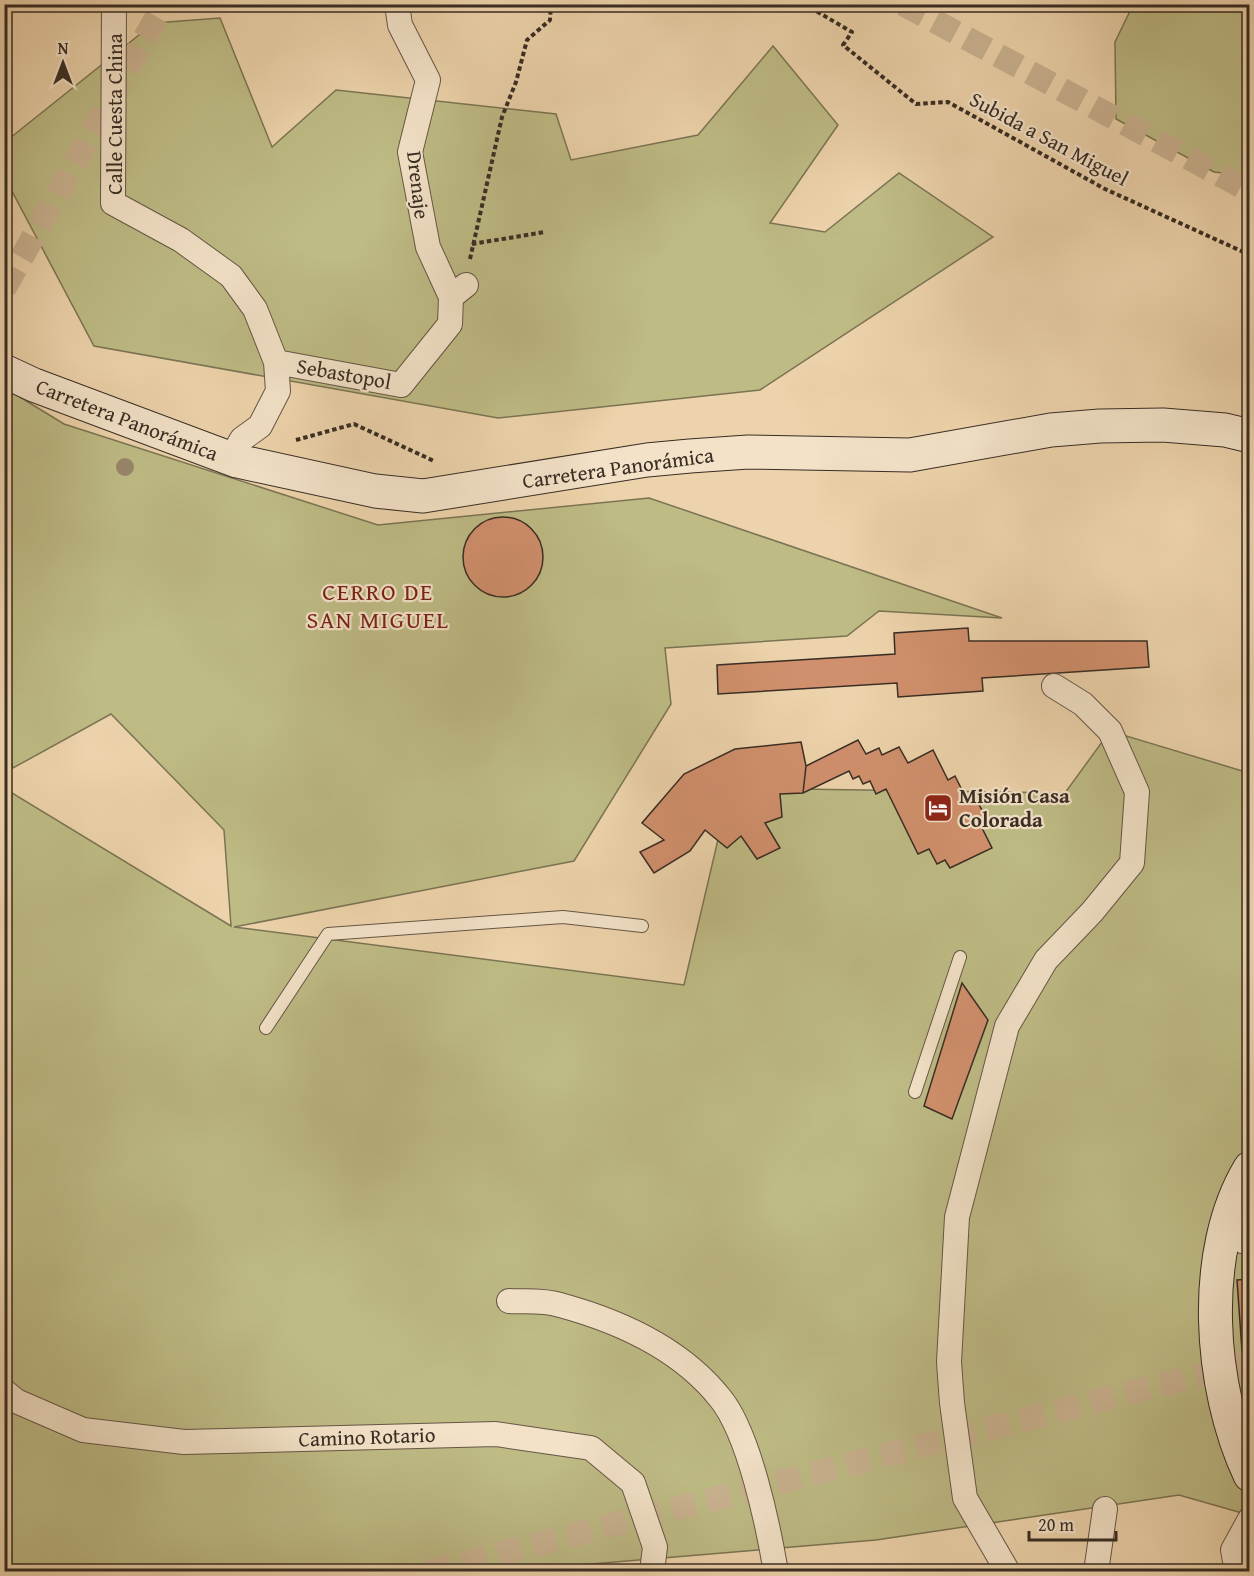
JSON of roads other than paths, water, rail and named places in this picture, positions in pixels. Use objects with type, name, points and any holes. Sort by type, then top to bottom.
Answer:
[{"type":"street","name":"Calle Cuesta China","points":[[114,4],[113,203],[181,240],[231,276],[255,309],[276,362]]},
{"type":"street","name":"Drenaje","points":[[397,4],[400,25],[428,80],[410,152],[428,247],[458,291]]},
{"type":"street","name":"Sebastopol","points":[[231,458],[242,439],[260,426],[278,391],[276,362],[401,385],[450,324],[458,291]]},
{"type":"street","name":"Carretera Panorámica","points":[[4,371],[34,385],[231,458],[375,491],[423,496],[647,460],[748,452],[910,455],[1051,430],[1100,426],[1163,425],[1225,430],[1250,436]]},
{"type":"street","points":[[1008,1572],[965,1498],[949,1362],[957,1218],[1007,1026],[1046,960],[1092,912],[1132,864],[1137,792],[1110,731],[1083,704],[1054,686]]},
{"type":"street","points":[[1244,1177],[1227,1218],[1220,1257],[1216,1330],[1228,1417],[1250,1475]]},
{"type":"street","points":[[509,1301],[558,1304],[624,1328],[673,1353],[721,1398],[745,1445],[768,1530],[776,1572]]},
{"type":"street","name":"Camino Rotario","points":[[4,1391],[16,1401],[83,1430],[184,1442],[496,1434],[591,1448],[633,1483],[655,1546],[652,1572]]},
{"type":"street","points":[[1096,1572],[1105,1509]]},
{"type":"street","points":[[1237,1572],[1233,1550],[1250,1519]]},
{"type":"lane","points":[[266,1028],[328,934],[563,917],[642,927]]},
{"type":"lane","points":[[915,1092],[960,957]]},
{"type":"lane","points":[[1241,1247],[1244,1177]]},
{"type":"tunnel","points":[[4,289],[164,4]]},
{"type":"tunnel","points":[[903,4],[1250,191]]},
{"type":"tunnel","points":[[428,1572],[1250,1362]]},
{"type":"place","name":"Misión Casa Colorada","points":[[938,808]]},
{"type":"district","name":"CERRO DE SAN MIGUEL","points":[[378,606]]}]
